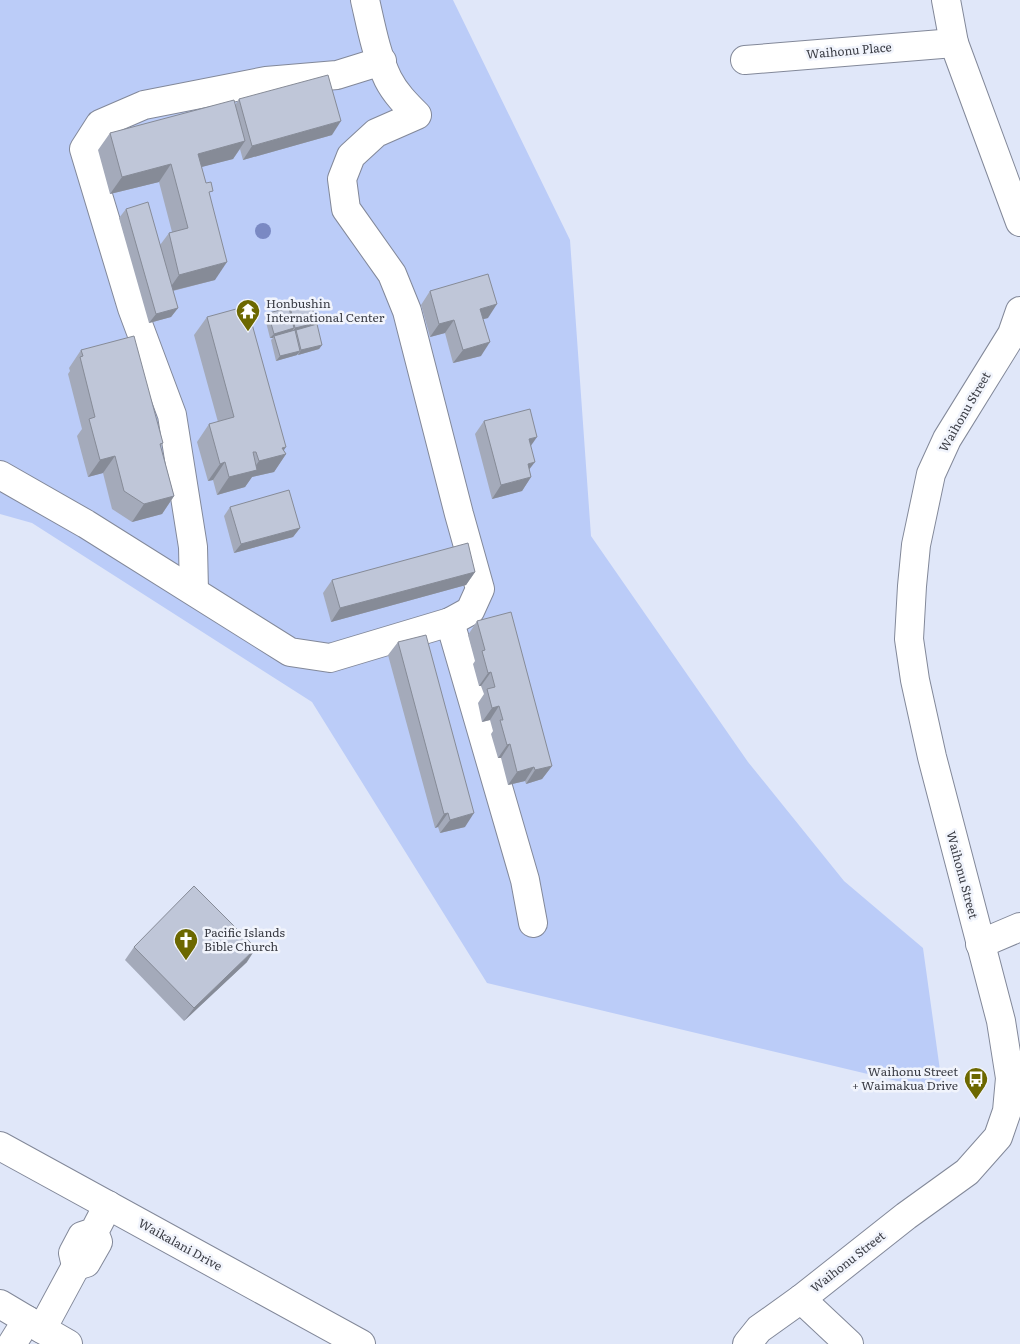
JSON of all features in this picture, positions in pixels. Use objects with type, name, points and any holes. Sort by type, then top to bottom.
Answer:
[{"type":"street","points":[[0,475],[86,524],[290,652],[330,658],[450,622],[470,611],[480,589],[407,311],[392,274],[346,209],[342,178],[351,156],[376,133],[417,115],[399,96],[388,78],[365,0]]},
{"type":"street","points":[[946,0],[954,42],[1020,222]]},
{"type":"street","name":"Waihonu Place","points":[[745,60],[954,42]]},
{"type":"street","points":[[194,591],[193,547],[172,415],[132,308],[84,149],[100,124],[144,105],[266,81],[337,75],[382,61]]},
{"type":"street","name":"Waihonu Street","points":[[747,1344],[759,1329],[801,1299],[906,1216],[967,1172],[998,1137],[1007,1111],[1010,1078],[1001,1021],[932,758],[915,680],[909,639],[916,545],[931,474],[946,439],[1012,334],[1020,311]]},
{"type":"street","points":[[450,622],[525,880],[533,923]]},
{"type":"street","points":[[980,944],[1020,927]]},
{"type":"street","name":"Waikalani Drive","points":[[0,1146],[347,1341]]},
{"type":"street","points":[[12,1344],[34,1324],[76,1266],[74,1253],[82,1236],[94,1232],[108,1205]]},
{"type":"street","points":[[801,1299],[849,1344]]},
{"type":"street","points":[[0,1304],[68,1344]]},
{"type":"shaded area","points":[[0,0],[453,0],[570,240],[591,536],[748,762],[844,881],[923,948],[943,1092],[487,983],[312,702],[32,523],[0,514]]},
{"type":"building","points":[[328,75],[341,121],[252,146],[239,99]]},
{"type":"building","points":[[234,100],[245,141],[198,154],[206,183],[211,182],[213,191],[209,192],[227,262],[179,275],[169,233],[188,228],[171,164],[122,177],[110,133]]},
{"type":"building","points":[[148,202],[178,308],[156,314],[126,209]]},
{"type":"building","points":[[488,274],[497,304],[480,309],[490,342],[463,350],[454,320],[439,324],[430,291]]},
{"type":"building","points":[[311,302],[316,323],[295,328],[290,307]]},
{"type":"building","points":[[247,306],[286,447],[282,448],[286,454],[259,461],[256,452],[253,452],[257,470],[229,477],[225,462],[220,464],[209,424],[234,417],[207,317]]},
{"type":"building","points":[[289,308],[294,328],[274,334],[268,313]]},
{"type":"building","points":[[317,324],[322,345],[301,350],[296,330]]},
{"type":"building","points":[[295,330],[300,351],[280,356],[274,336]]},
{"type":"building","points":[[134,336],[163,443],[160,444],[174,496],[144,504],[124,491],[115,456],[100,460],[89,419],[95,417],[80,357],[83,356],[81,350]]},
{"type":"building","points":[[530,409],[537,437],[529,439],[535,462],[528,464],[531,477],[501,485],[484,421]]},
{"type":"building","points":[[289,490],[300,528],[241,544],[230,507]]},
{"type":"building","points":[[468,543],[475,572],[340,608],[332,580]]},
{"type":"building","points":[[511,612],[552,766],[535,770],[534,767],[517,772],[510,744],[507,745],[500,720],[503,720],[499,706],[492,708],[487,689],[495,687],[491,672],[488,673],[482,651],[485,650],[477,621]]},
{"type":"building","points":[[426,635],[474,813],[450,820],[448,813],[444,814],[398,642]]},
{"type":"building","name":"Pacific Islands Bible Church","points":[[194,886],[256,948],[194,1008],[134,947]]},
{"type":"place","name":"Honbushin International Center","points":[[248,332]]},
{"type":"place","name":"Pacific Islands Bible Church","points":[[186,961]]},
{"type":"place","name":"Waihonu Street + Waimakua Drive","points":[[976,1100]]}]
